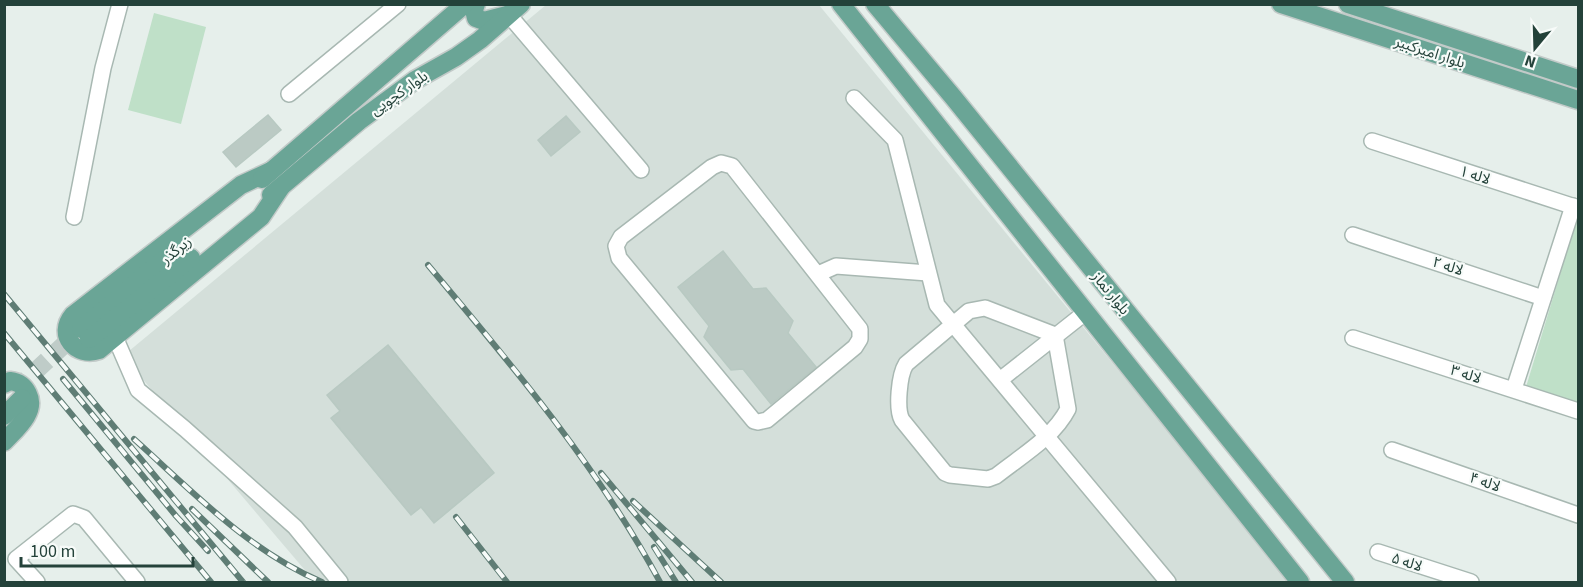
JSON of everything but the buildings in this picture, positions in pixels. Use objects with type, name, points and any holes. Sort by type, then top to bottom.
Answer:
[{"type":"main road","points":[[476,4],[474,10],[476,18],[484,21],[515,10]]},
{"type":"main road","name":"بلوار نماز","points":[[841,4],[1300,582]]},
{"type":"main road","name":"بلوار نماز","points":[[875,4],[974,122],[1345,582]]},
{"type":"main road","name":"بلوار امیرکبیر","points":[[1281,4],[1578,100]]},
{"type":"main road","name":"بلوار امیرکبیر","points":[[1348,4],[1578,79]]},
{"type":"main road","name":"بلوار کچویی","points":[[271,171],[455,8]]},
{"type":"main road","name":"بلوار کچویی","points":[[281,187],[360,121],[415,80],[464,51],[515,10]]},
{"type":"main road","points":[[1362,30],[1368,11]]},
{"type":"main road","points":[[950,141],[959,142],[968,139],[973,131],[974,122]]},
{"type":"main road","points":[[972,168],[972,154],[975,148],[992,146]]},
{"type":"main road","points":[[271,171],[241,185],[73,315],[67,328],[67,336],[73,345],[90,353],[99,350],[261,217],[281,187]]},
{"type":"main road","name":"زیرگذر","points":[[271,171],[85,334],[281,187]]},
{"type":"main road","points":[[4,416],[11,394],[10,381],[18,382],[26,388],[30,399],[27,416],[4,442]]},
{"type":"street","points":[[74,217],[103,68],[120,4]]},
{"type":"street","points":[[289,94],[398,4]]},
{"type":"street","points":[[515,10],[640,170]]},
{"type":"street","points":[[854,98],[895,140],[937,304],[1168,582]]},
{"type":"street","name":"لاله ۱","points":[[1372,141],[1576,207]]},
{"type":"street","points":[[721,163],[732,165],[818,274],[860,329],[860,339],[855,347],[767,420],[758,422],[754,421],[619,258],[616,246],[621,237],[712,167],[721,163]]},
{"type":"street","points":[[1514,389],[1543,298],[1576,207]]},
{"type":"street","name":"لاله ۲","points":[[1353,235],[1543,298]]},
{"type":"street","points":[[818,274],[836,266],[928,273]]},
{"type":"street","points":[[985,308],[1055,335],[1068,410],[1062,420],[1047,436],[996,476],[988,479],[945,473],[898,413],[902,370],[906,364],[969,312],[985,308]]},
{"type":"street","points":[[1000,380],[1086,312]]},
{"type":"street","points":[[115,337],[138,390],[295,527],[340,582]]},
{"type":"street","name":"لاله ۳","points":[[1353,338],[1578,411]]},
{"type":"street","name":"لاله ۴","points":[[1392,450],[1578,515]]},
{"type":"street","points":[[37,582],[16,558],[73,514],[84,518],[136,582]]},
{"type":"street","name":"لاله ۵","points":[[1378,552],[1471,582]]},
{"type":"shaded area","points":[[546,5],[819,5],[1292,582],[315,582],[123,356]]},
{"type":"green space","points":[[154,13],[206,27],[181,124],[128,110]]},
{"type":"green space","points":[[1578,215],[1578,403],[1526,387]]},
{"type":"tunnel","points":[[14,391],[80,330]]},
{"type":"railway","points":[[428,265],[552,418],[609,498],[636,539],[660,582]]},
{"type":"railway","points":[[4,294],[243,582]]},
{"type":"railway","points":[[4,333],[211,582]]},
{"type":"railway","points":[[63,379],[176,516],[208,551]]},
{"type":"railway","points":[[134,439],[246,537],[295,569],[322,582]]},
{"type":"railway","points":[[601,473],[692,582]]},
{"type":"railway","points":[[633,501],[721,582]]},
{"type":"railway","points":[[192,509],[268,582]]},
{"type":"railway","points":[[456,517],[507,582]]},
{"type":"railway","points":[[654,547],[676,582]]}]
